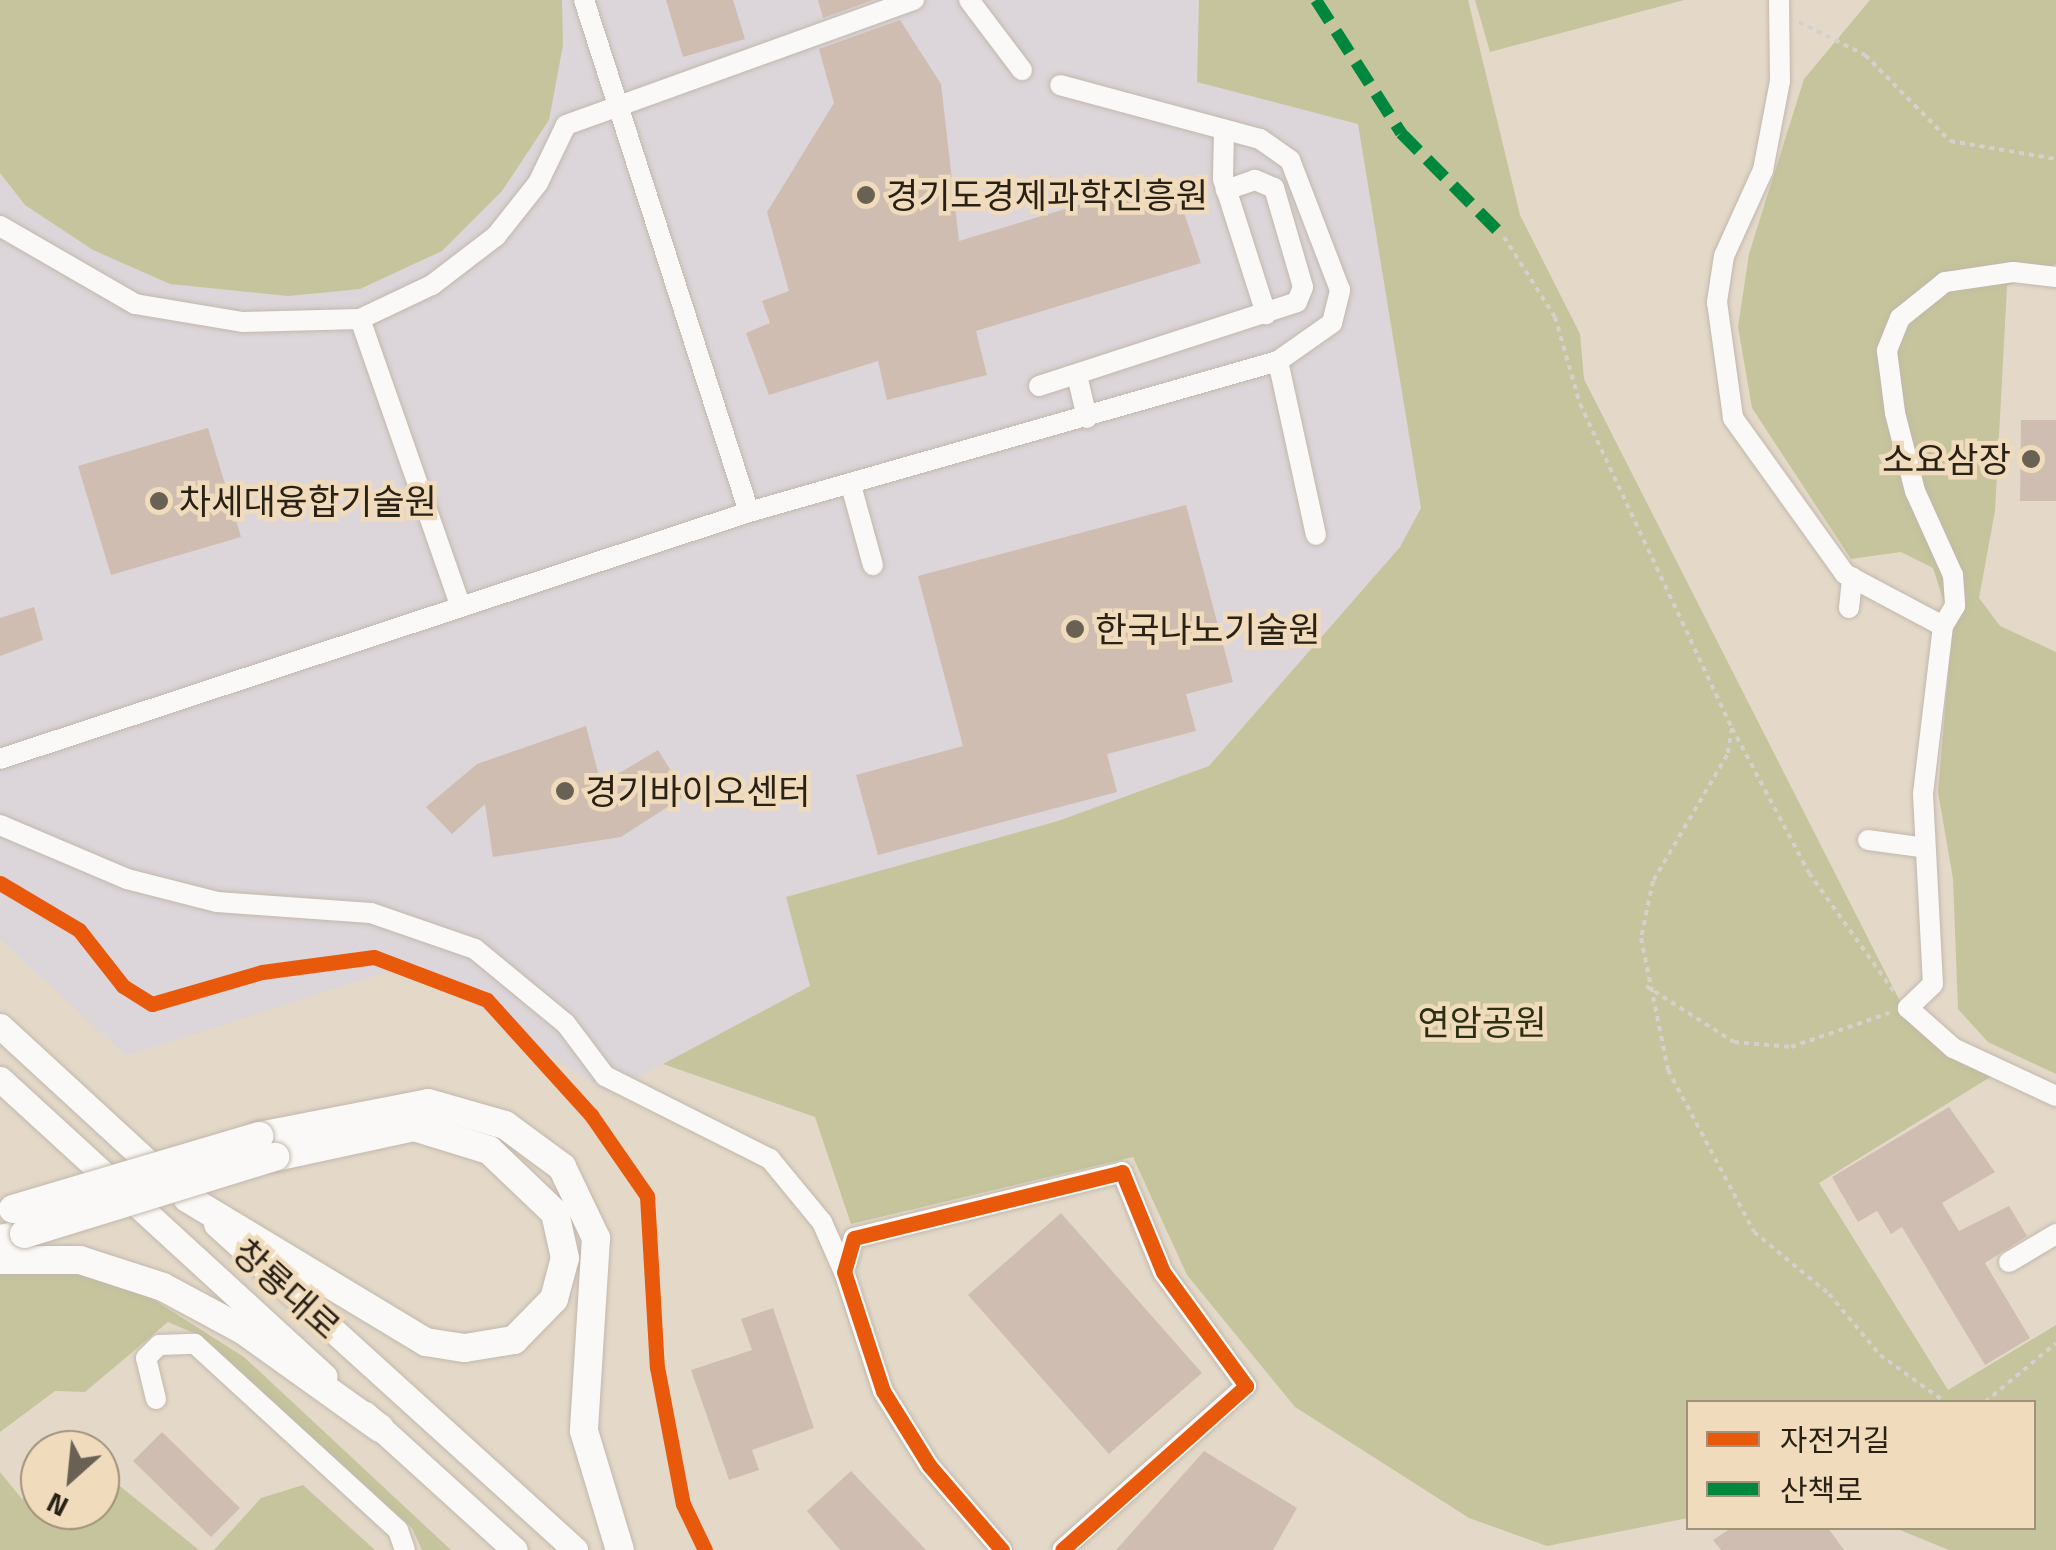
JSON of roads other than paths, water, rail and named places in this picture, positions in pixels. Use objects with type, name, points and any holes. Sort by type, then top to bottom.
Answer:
[{"type":"highway","points":[[9,1223],[428,1103],[495,1120],[562,1167],[596,1238],[584,1431],[620,1550]]},
{"type":"highway","points":[[187,1198],[350,1305],[426,1342],[465,1348],[514,1340],[554,1300],[565,1258],[555,1213],[490,1150],[414,1127],[267,1147]]},
{"type":"highway","points":[[0,1260],[80,1260],[163,1286],[243,1330],[380,1428]]},
{"type":"main road","name":"창룡대로","points":[[0,1026],[575,1550]]},
{"type":"main road","name":"창룡대로","points":[[0,1079],[515,1550]]},
{"type":"street","points":[[584,0],[749,512]]},
{"type":"street","points":[[0,226],[135,304],[243,322],[360,320],[432,285],[496,236],[538,183],[566,124],[614,101],[914,0]]},
{"type":"street","points":[[969,0],[1022,70]]},
{"type":"street","points":[[1780,9],[1762,170],[1719,287],[1724,370],[1747,442],[1852,578],[1944,626]]},
{"type":"street","points":[[0,759],[749,512],[852,488],[1278,361],[1332,323],[1340,290],[1290,160],[1224,130],[1060,86]]},
{"type":"street","points":[[1224,130],[1226,190],[1266,314]]},
{"type":"street","points":[[1040,386],[1266,314],[1302,296],[1274,188],[1255,180],[1226,190]]},
{"type":"street","points":[[2056,278],[2013,272],[1945,282],[1900,318],[1887,351],[1915,491],[1953,575],[1955,606],[1944,626],[1920,848],[1936,953],[1933,984],[1908,1008],[1952,1048],[2056,1096]]},
{"type":"street","points":[[360,320],[461,608]]},
{"type":"street","points":[[1278,361],[1316,535]]},
{"type":"street","points":[[1077,375],[1087,418]]},
{"type":"street","points":[[852,488],[873,565]]},
{"type":"street","points":[[1849,608],[1852,578]]},
{"type":"street","points":[[0,825],[127,879],[217,902],[372,912],[475,949],[566,1024],[605,1076],[770,1159],[822,1222],[844,1272],[883,1391],[930,1466],[1002,1550]]},
{"type":"street","points":[[1868,840],[1920,848]]},
{"type":"street","points":[[844,1272],[854,1238],[1122,1172],[1163,1272],[1246,1386],[1062,1550]]},
{"type":"street","points":[[2009,1262],[2056,1234]]},
{"type":"street","points":[[156,1399],[146,1358],[159,1345],[195,1344],[398,1530],[405,1550]]},
{"type":"place","name":"경기도경제과학진흥원","points":[[866,195]]},
{"type":"place","name":"소요삼장","points":[[2031,459]]},
{"type":"place","name":"차세대융합기술원","points":[[159,501]]},
{"type":"place","name":"한국나노기술원","points":[[1075,629]]},
{"type":"place","name":"경기바이오센터","points":[[565,791]]},
{"type":"park label","name":"연암공원","points":[[1482,1022]]}]
